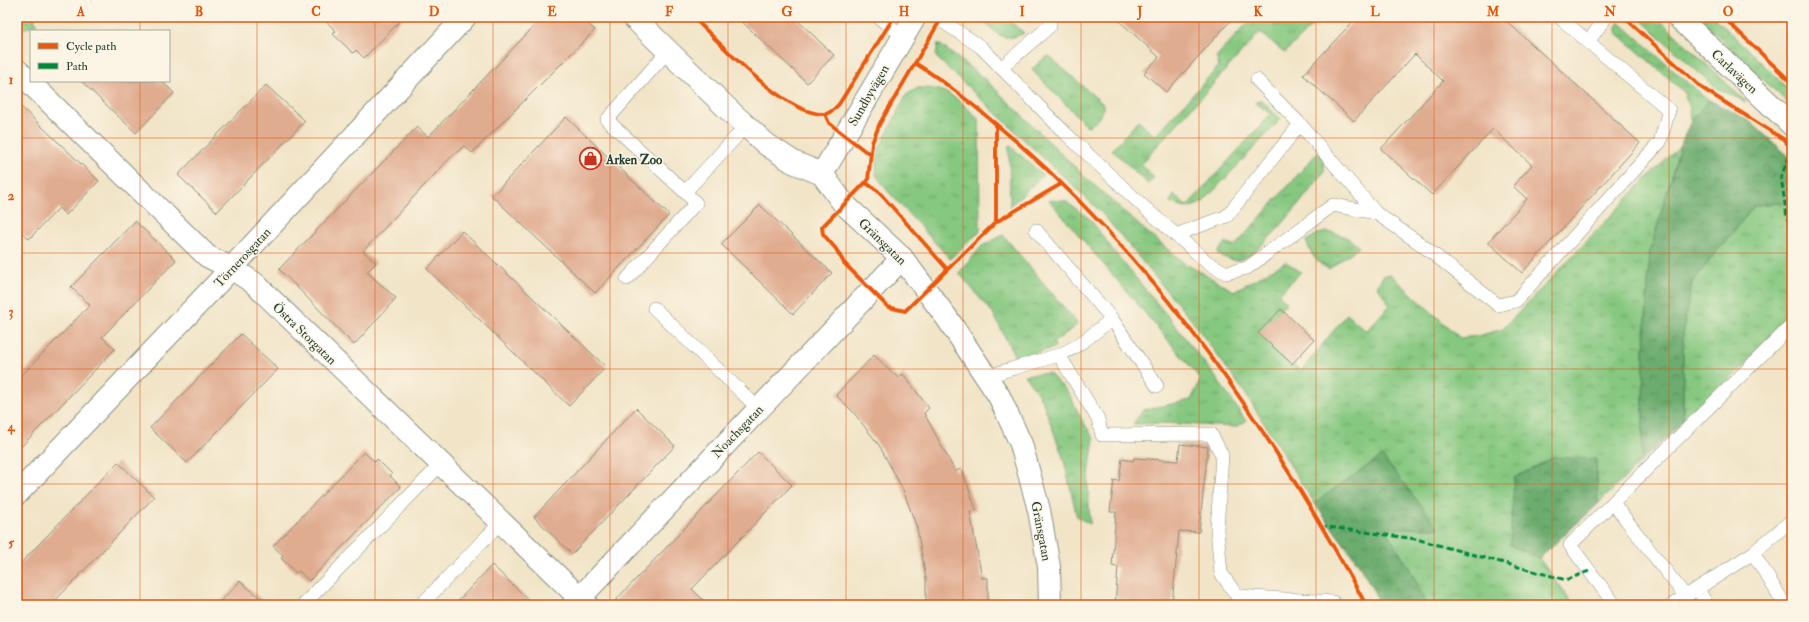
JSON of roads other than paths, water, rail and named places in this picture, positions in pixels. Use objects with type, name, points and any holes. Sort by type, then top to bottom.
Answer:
[{"type":"street","name":"Törnerosgatan","points":[[17,494],[231,268],[465,17]]},
{"type":"street","points":[[633,17],[766,144],[793,162],[822,174]]},
{"type":"street","name":"Sundbyvägen","points":[[822,174],[915,17]]},
{"type":"street","name":"Carlavägen","points":[[1678,17],[1792,125]]},
{"type":"street","name":"Östra Storgatan","points":[[17,70],[207,256],[231,268],[254,283],[501,522],[580,603]]},
{"type":"street","name":"Gränsgatan","points":[[822,174],[844,204],[902,258],[947,318],[999,396],[1021,444],[1040,517],[1049,567],[1050,605]]},
{"type":"street","name":"Noachsgatan","points":[[580,603],[759,409],[902,258]]},
{"type":"lane","points":[[878,17],[904,35]]},
{"type":"lane","points":[[936,17],[981,47],[1064,132],[1175,235],[1207,262],[1226,273],[1247,268],[1333,205],[1376,213]]},
{"type":"lane","points":[[1002,68],[1050,26],[1050,17]]},
{"type":"lane","points":[[1258,80],[1300,124],[1376,213],[1422,245],[1498,305],[1516,301],[1660,142],[1669,110],[1559,17]]},
{"type":"lane","points":[[1588,42],[1606,17]]},
{"type":"lane","points":[[627,279],[696,203],[607,120],[668,51]]},
{"type":"lane","points":[[1175,235],[1227,216],[1300,124]]},
{"type":"lane","points":[[685,192],[746,126]]},
{"type":"lane","points":[[1036,230],[1112,319],[1157,386]]},
{"type":"lane","points":[[654,308],[759,409]]},
{"type":"lane","points":[[987,377],[1014,367],[1059,355],[1083,341],[1112,319]]},
{"type":"lane","points":[[1615,605],[1570,545],[1792,324]]},
{"type":"lane","points":[[1059,355],[1098,419],[1102,435],[1211,434],[1222,455],[1218,529],[1221,573],[1237,596],[1333,602]]},
{"type":"lane","points":[[303,605],[441,464]]},
{"type":"lane","points":[[1613,503],[1686,597]]},
{"type":"lane","points":[[1672,605],[1753,553],[1792,520]]},
{"type":"lane","points":[[421,605],[501,522]]},
{"type":"lane","points":[[1753,553],[1785,605]]},
{"type":"lane","points":[[1698,589],[1707,605]]},
{"type":"place","name":"Arken Zoo","points":[[591,159]]}]
